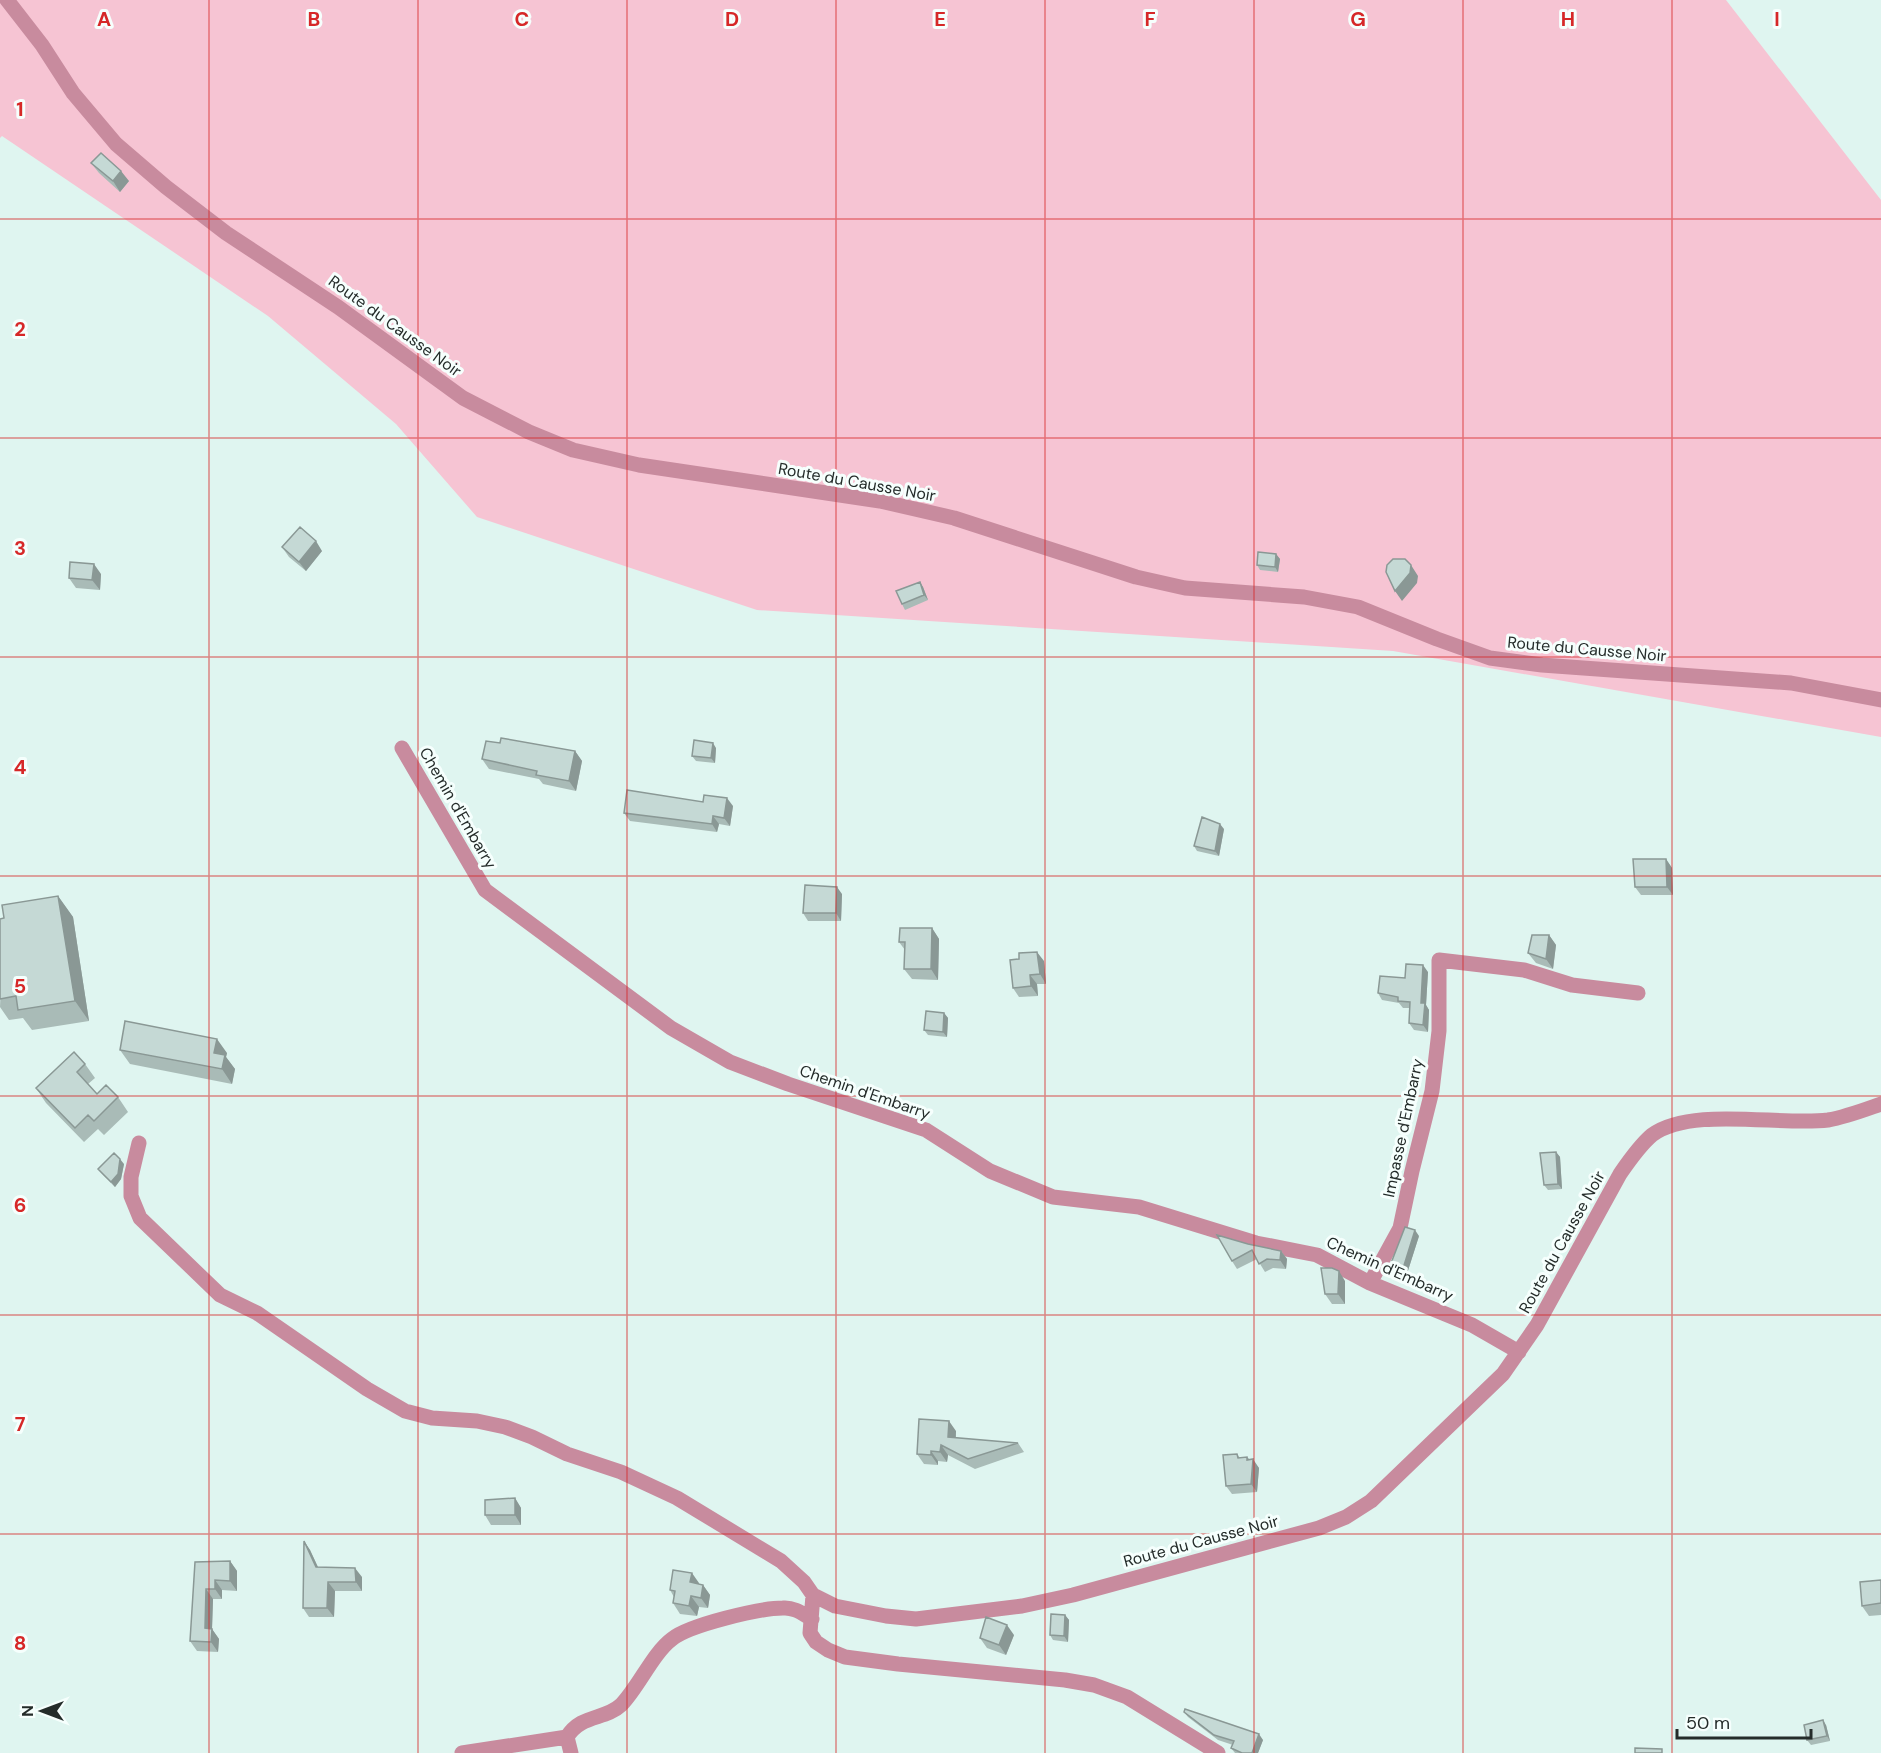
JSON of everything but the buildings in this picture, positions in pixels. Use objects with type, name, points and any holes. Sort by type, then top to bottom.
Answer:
[{"type":"street","name":"Route du Causse Noir","points":[[7,0],[42,45],[73,93],[116,144],[166,187],[226,233],[338,307],[463,398],[530,432],[573,450],[639,465],[880,501],[954,518],[1136,577],[1185,588],[1304,597],[1358,607],[1490,658],[1542,665],[1791,683],[1881,700]]},
{"type":"street","name":"Chemin d'Embarry","points":[[402,748],[485,890],[671,1028],[720,1056],[788,1084],[926,1130],[990,1171],[1053,1197],[1139,1208],[1256,1243],[1317,1255],[1370,1283],[1472,1324],[1519,1352]]},
{"type":"street","name":"Impasse d'Embarry","points":[[1370,1283],[1400,1228],[1432,1091],[1440,1031],[1439,960],[1524,970],[1572,985],[1638,993]]},
{"type":"street","name":"Route du Causse Noir","points":[[813,1595],[836,1606],[886,1616],[916,1619],[1022,1606],[1072,1595],[1318,1528],[1346,1517],[1371,1501],[1503,1374],[1537,1325],[1620,1174],[1636,1152],[1653,1135],[1673,1125],[1709,1119],[1828,1120],[1881,1104]]},
{"type":"street","points":[[139,1143],[131,1178],[131,1196],[140,1218],[220,1294],[257,1313],[367,1389],[405,1411],[432,1418],[477,1421],[505,1427],[567,1454],[621,1472],[677,1498],[780,1561],[804,1582],[813,1595],[810,1633],[816,1642],[828,1650],[845,1657],[898,1664],[1065,1680],[1094,1685],[1127,1697],[1218,1753]]},
{"type":"street","points":[[572,1753],[567,1737],[573,1726],[620,1706],[670,1639],[687,1630],[710,1623],[783,1608],[797,1610],[812,1619]]},
{"type":"street","points":[[462,1753],[567,1737]]},
{"type":"shaded area","points":[[0,0],[1726,0],[1881,200],[1881,737],[1393,651],[757,610],[477,517],[396,424],[268,316],[2,136],[0,138]]}]
